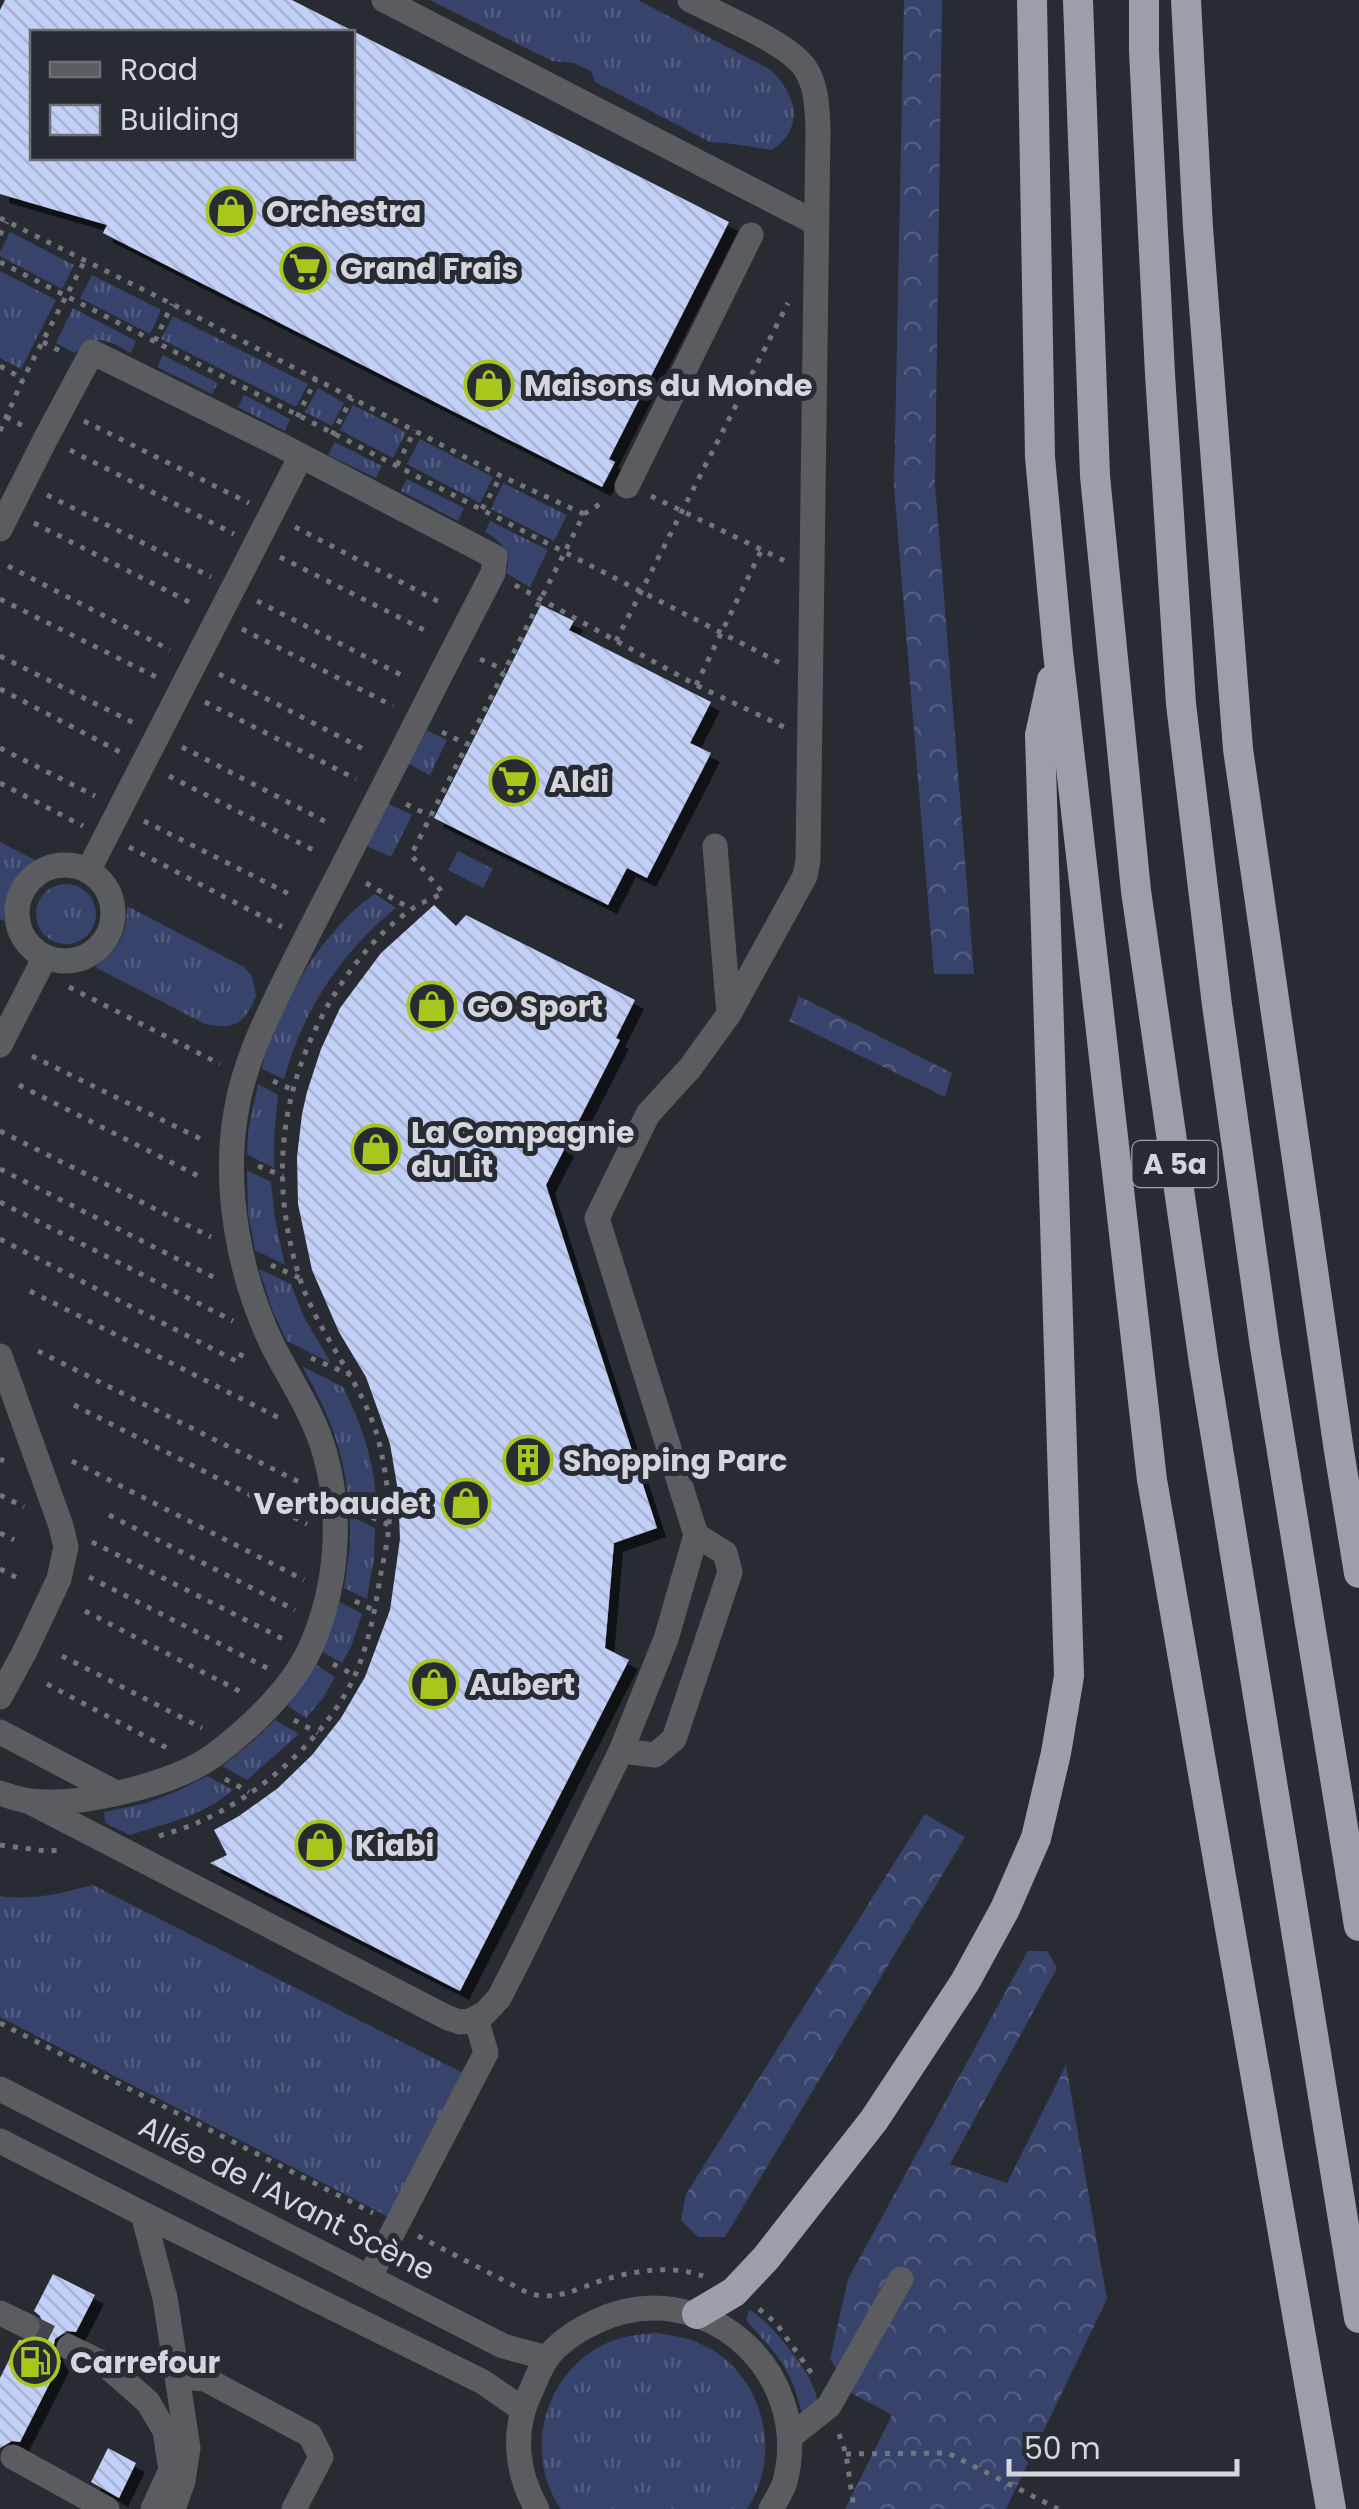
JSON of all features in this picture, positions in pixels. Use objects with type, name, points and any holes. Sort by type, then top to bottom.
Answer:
[{"type":"highway","points":[[1032,0],[1040,457],[1058,653],[1152,1480],[1331,2509]]},
{"type":"highway","name":"A 5a","points":[[1078,0],[1094,476],[1136,891],[1204,1363],[1359,2318]]},
{"type":"highway","name":"A 5a","points":[[1144,0],[1160,374],[1183,722],[1217,1005],[1265,1347],[1359,1926]]},
{"type":"highway","points":[[1186,0],[1198,228],[1238,749],[1359,1574]]},
{"type":"highway","points":[[697,2314],[734,2292],[766,2258],[874,2120],[966,1982],[1005,1909],[1036,1838],[1056,1752],[1069,1676],[1040,735],[1058,653]]},
{"type":"highway","points":[[1339,1450],[1359,1484]]},
{"type":"street","points":[[384,0],[816,223]]},
{"type":"street","points":[[0,1793],[28,1801],[460,2022],[485,2013],[499,1998],[621,1750],[666,1640],[696,1535],[596,1218],[648,1114],[690,1068],[729,1014],[804,876],[808,860],[817,102],[804,66],[762,37],[690,0]]},
{"type":"street","points":[[628,486],[751,235]]},
{"type":"street","points":[[5,520],[92,352],[495,556],[492,574],[265,1019],[245,1070],[236,1112],[231,1154],[245,1274],[271,1341],[308,1411],[324,1452],[335,1500],[329,1588],[309,1652],[281,1693],[245,1731],[200,1765],[158,1784],[116,1793],[62,1801],[28,1801]]},
{"type":"street","points":[[88,872],[300,456]]},
{"type":"street","points":[[715,846],[729,1014]]},
{"type":"street","points":[[66,865],[96,876],[112,903],[109,935],[99,948],[71,962],[45,956],[27,944],[20,930],[19,899],[26,885],[51,867],[66,865]]},
{"type":"street","points":[[0,1044],[45,956]]},
{"type":"street","points":[[0,1356],[66,1547],[60,1579],[0,1697]]},
{"type":"street","points":[[621,1750],[655,1755],[674,1739],[730,1572],[725,1554],[696,1535]]},
{"type":"street","points":[[0,1732],[116,1793]]},
{"type":"street","points":[[370,2276],[486,2053],[476,2018]]},
{"type":"street","name":"Allée de l'Avant Scène","points":[[0,2088],[503,2346],[547,2358]]},
{"type":"street","points":[[0,2141],[483,2382],[522,2409]]},
{"type":"street","points":[[143,2214],[165,2298],[188,2448],[183,2481],[173,2509]]},
{"type":"street","points":[[790,2437],[828,2406],[901,2279]]},
{"type":"street","points":[[536,2509],[527,2492],[518,2451],[522,2409],[547,2358],[577,2330],[614,2312],[656,2307],[697,2314],[733,2332],[762,2361],[782,2397],[790,2437],[784,2483],[771,2509]]},
{"type":"street","points":[[0,2312],[26,2326]]},
{"type":"street","points":[[69,2346],[106,2366],[148,2402],[165,2431],[171,2470],[154,2509]]},
{"type":"street","points":[[178,2377],[205,2379],[310,2436],[321,2458],[294,2509]]},
{"type":"street","points":[[12,2457],[107,2509]]},
{"type":"path","points":[[0,235],[7,222]]},
{"type":"path","points":[[0,431],[85,260]]},
{"type":"path","points":[[0,262],[810,678]]},
{"type":"path","points":[[616,642],[786,304],[815,284]]},
{"type":"path","points":[[154,342],[172,304]]},
{"type":"path","points":[[0,366],[23,379]]},
{"type":"path","points":[[300,456],[298,415],[316,379]]},
{"type":"path","points":[[300,456],[333,433],[352,398]]},
{"type":"path","points":[[80,418],[252,504]]},
{"type":"path","points":[[397,465],[415,430]]},
{"type":"path","points":[[482,509],[501,476]]},
{"type":"path","points":[[584,514],[628,486],[811,573]]},
{"type":"path","points":[[45,494],[214,578]]},
{"type":"path","points":[[5,520],[199,607]]},
{"type":"path","points":[[288,524],[447,606]]},
{"type":"path","points":[[696,685],[761,551]]},
{"type":"path","points":[[8,566],[176,652]]},
{"type":"path","points":[[250,598],[412,681]]},
{"type":"path","points":[[541,598],[696,685],[809,739]]},
{"type":"path","points":[[236,626],[418,720]]},
{"type":"path","points":[[0,656],[138,726]]},
{"type":"path","points":[[212,670],[371,753]]},
{"type":"path","points":[[0,689],[124,754]]},
{"type":"path","points":[[175,744],[336,827]]},
{"type":"path","points":[[0,748],[101,799]]},
{"type":"path","points":[[161,772],[321,854],[412,909]]},
{"type":"path","points":[[137,818],[302,900]]},
{"type":"path","points":[[124,844],[282,927]]},
{"type":"path","points":[[69,987],[216,1063],[245,1070]]},
{"type":"path","points":[[32,1056],[231,1154]]},
{"type":"path","points":[[19,1085],[216,1184]]},
{"type":"path","points":[[0,1131],[240,1251]]},
{"type":"path","points":[[0,1169],[232,1287]]},
{"type":"path","points":[[0,1202],[271,1341],[351,1375]]},
{"type":"path","points":[[0,1239],[238,1362],[250,1337],[247,1328]]},
{"type":"path","points":[[30,1290],[282,1419]]},
{"type":"path","points":[[38,1351],[313,1489],[312,1479]]},
{"type":"path","points":[[74,1405],[320,1530]]},
{"type":"path","points":[[72,1460],[306,1581],[329,1588]]},
{"type":"path","points":[[0,1495],[354,1675]]},
{"type":"path","points":[[109,1515],[304,1614]]},
{"type":"path","points":[[0,1532],[14,1540]]},
{"type":"path","points":[[0,1568],[22,1580]]},
{"type":"path","points":[[89,1577],[275,1672]]},
{"type":"path","points":[[85,1611],[268,1706]]},
{"type":"path","points":[[62,1656],[213,1734]]},
{"type":"path","points":[[47,1684],[200,1765]]},
{"type":"path","points":[[0,2023],[530,2294]]},
{"type":"path","points":[[854,2509],[846,2454],[948,2452],[1058,2509]]},
{"type":"green space","points":[[430,0],[638,0],[771,70],[787,90],[793,121],[772,150],[710,142],[595,82],[591,71],[574,63],[552,61]]},
{"type":"green space","points":[[904,0],[942,0],[935,484],[974,974],[934,974],[894,487]]},
{"type":"green space","points":[[10,232],[74,265],[62,289],[0,256]]},
{"type":"green space","points":[[0,271],[56,300],[21,369],[0,358]]},
{"type":"green space","points":[[92,275],[161,310],[150,334],[80,298]]},
{"type":"green space","points":[[73,308],[136,341],[131,353],[100,340],[87,341],[75,353],[56,343]]},
{"type":"green space","points":[[173,316],[308,384],[296,407],[161,339]]},
{"type":"green space","points":[[163,355],[218,383],[212,394],[157,367]]},
{"type":"green space","points":[[318,388],[344,403],[332,426],[305,412]]},
{"type":"green space","points":[[244,395],[290,419],[285,431],[238,407]]},
{"type":"green space","points":[[353,405],[406,432],[393,458],[340,430]]},
{"type":"green space","points":[[420,439],[493,477],[480,503],[407,464]]},
{"type":"green space","points":[[335,442],[382,466],[376,478],[328,455]]},
{"type":"green space","points":[[407,479],[464,508],[458,521],[401,491]]},
{"type":"green space","points":[[503,483],[567,515],[554,541],[491,509]]},
{"type":"green space","points":[[490,521],[548,550],[530,587],[506,573],[508,560],[504,549],[485,532]]},
{"type":"green space","points":[[427,730],[447,740],[430,775],[409,764]]},
{"type":"green space","points":[[387,803],[412,815],[391,857],[367,846]]},
{"type":"green space","points":[[0,842],[35,860],[12,886],[4,922],[0,919]]},
{"type":"green space","points":[[458,851],[493,869],[483,888],[448,870]]},
{"type":"green space","points":[[66,884],[87,893],[96,914],[87,935],[66,944],[45,935],[36,914],[45,893]]},
{"type":"green space","points":[[375,894],[396,908],[358,944],[326,985],[301,1030],[284,1079],[262,1069],[277,1022],[304,972],[338,926]]},
{"type":"green space","points":[[127,906],[244,967],[252,976],[256,996],[243,1019],[224,1026],[205,1024],[95,967],[120,941]]},
{"type":"green space","points":[[799,996],[952,1073],[945,1097],[789,1021]]},
{"type":"green space","points":[[258,1084],[278,1095],[274,1168],[247,1154]]},
{"type":"green space","points":[[247,1170],[271,1182],[285,1265],[255,1250],[248,1213]]},
{"type":"green space","points":[[259,1269],[291,1284],[304,1317],[331,1363],[287,1341]]},
{"type":"green space","points":[[302,1366],[343,1387],[367,1447],[376,1511],[348,1498],[332,1429]]},
{"type":"green space","points":[[350,1516],[375,1528],[367,1599],[344,1588]]},
{"type":"green space","points":[[340,1602],[362,1614],[342,1663],[321,1651]]},
{"type":"green space","points":[[315,1664],[335,1677],[306,1718],[288,1706]]},
{"type":"green space","points":[[275,1720],[299,1734],[247,1780],[222,1766],[253,1741]]},
{"type":"green space","points":[[207,1776],[233,1790],[197,1812],[130,1835],[105,1823],[104,1812],[147,1803]]},
{"type":"green space","points":[[925,1814],[965,1837],[725,2237],[698,2237],[681,2220],[686,2194]]},
{"type":"green space","points":[[93,1885],[465,2074],[389,2217],[0,2017],[0,1896],[35,1897]]},
{"type":"green space","points":[[1028,1951],[1047,1951],[1057,1968],[950,2164],[1007,2183],[1066,2065],[1107,2299],[1006,2509],[845,2509],[892,2415],[853,2394],[830,2359],[848,2279]]},
{"type":"green space","points":[[749,2310],[777,2335],[807,2374],[817,2397],[814,2411],[803,2414],[783,2365],[746,2320]]},
{"type":"green space","points":[[656,2333],[695,2342],[722,2357],[753,2394],[765,2440],[764,2464],[747,2509],[561,2509],[549,2487],[543,2463],[546,2414],[556,2392],[569,2371],[609,2342]]},
{"type":"building","points":[[5,0],[292,0],[351,30],[30,30],[30,160],[355,160],[355,32],[729,222],[609,459],[615,462],[602,487],[103,233],[107,225],[0,194],[0,10]]},
{"type":"building","points":[[541,605],[574,621],[569,630],[711,702],[690,743],[711,753],[647,878],[627,868],[608,905],[434,818]]},
{"type":"building","name":"Shopping Parc","points":[[434,905],[456,926],[466,915],[635,1000],[616,1038],[620,1040],[546,1185],[657,1528],[614,1543],[605,1648],[629,1660],[460,1991],[210,1863],[227,1855],[214,1830],[278,1788],[312,1755],[341,1718],[365,1677],[390,1610],[400,1539],[398,1491],[390,1444],[366,1377],[339,1332],[312,1270],[298,1204],[297,1157],[307,1092],[340,1008],[381,953]]},
{"type":"building","name":"Carrefour","points":[[53,2274],[95,2295],[76,2332],[67,2331],[55,2339],[53,2349],[61,2361],[20,2442],[12,2441],[0,2448],[0,2378],[19,2340],[29,2342],[41,2334],[43,2324],[34,2311]]},
{"type":"building","points":[[108,2448],[136,2463],[119,2498],[91,2482]]},
{"type":"tunnel","points":[[27,2326],[69,2347]]},
{"type":"place","name":"Orchestra","points":[[231,211]]},
{"type":"place","name":"Grand Frais","points":[[305,268]]},
{"type":"place","name":"Maisons du Monde","points":[[489,385]]},
{"type":"place","name":"Aldi","points":[[514,781]]},
{"type":"place","name":"GO Sport","points":[[432,1006]]},
{"type":"place","name":"La Compagnie du Lit","points":[[376,1149]]},
{"type":"place","name":"Shopping Parc","points":[[528,1460]]},
{"type":"place","name":"Vertbaudet","points":[[466,1503]]},
{"type":"place","name":"Aubert","points":[[434,1684]]},
{"type":"place","name":"Kiabi","points":[[320,1845]]},
{"type":"place","name":"Carrefour","points":[[35,2362]]}]
